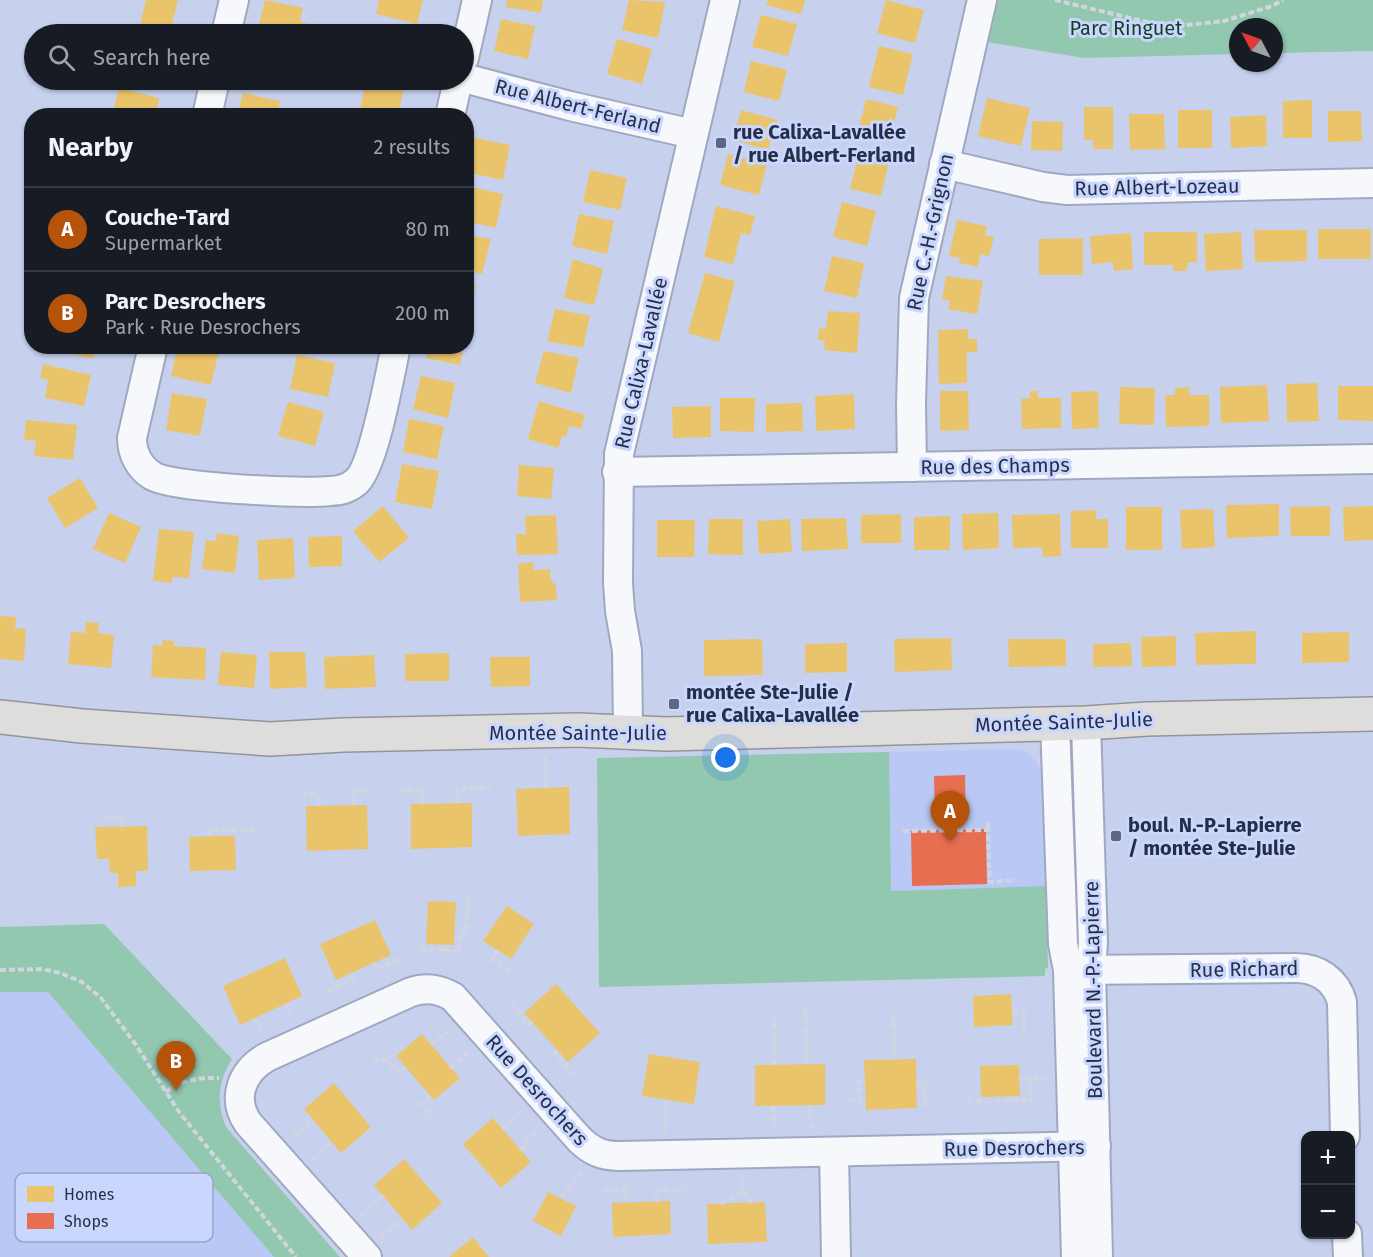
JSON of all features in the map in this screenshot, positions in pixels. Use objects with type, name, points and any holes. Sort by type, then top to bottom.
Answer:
[{"type":"main road","name":"Montée Sainte-Julie","points":[[0,717],[82,726],[270,739],[397,733],[578,730],[682,734],[1373,714]]},
{"type":"street","points":[[228,24],[234,0]]},
{"type":"street","points":[[472,24],[477,0]]},
{"type":"street","name":"Rue Calixa-Lavallée","points":[[628,732],[627,651],[618,590],[619,454],[630,398],[666,255],[725,0]]},
{"type":"street","name":"Rue C.-H.-Grignon","points":[[912,467],[913,309],[917,279],[982,0]]},
{"type":"street","name":"Rue Albert-Ferland","points":[[474,81],[570,106],[693,134]]},
{"type":"street","points":[[209,108],[213,90]]},
{"type":"street","points":[[452,108],[456,90]]},
{"type":"street","name":"Rue Albert-Lozeau","points":[[944,164],[1043,187],[1067,190],[1373,183]]},
{"type":"street","points":[[151,354],[132,438],[137,460],[147,472],[159,479],[183,483],[322,492],[346,488],[355,482],[364,471],[381,417],[394,354]]},
{"type":"street","name":"Rue des Champs","points":[[618,472],[1373,459]]},
{"type":"street","name":"Boulevard N.-P.-Lapierre","points":[[1071,723],[1063,944],[1079,970],[1085,1146],[1098,1257]]},
{"type":"street","name":"Rue Richard","points":[[1079,970],[1307,968],[1317,972],[1334,984],[1342,1002],[1346,1131]]},
{"type":"street","name":"Rue Desrochers","points":[[367,1257],[248,1123],[240,1107],[241,1085],[250,1069],[267,1057],[415,991],[434,989],[453,997],[579,1139],[601,1154],[619,1156],[823,1143],[1085,1146]]},
{"type":"street","points":[[823,1143],[836,1257]]},
{"type":"street","name":"Boulevard N.-P.-Lapierre","points":[[1076,1257],[1085,1146]]},
{"type":"street","points":[[1347,1239],[1348,1257]]},
{"type":"path","points":[[1055,0],[1168,27],[1224,21],[1272,6],[1283,0]]},
{"type":"path","points":[[545,755],[545,788]]},
{"type":"path","points":[[457,803],[457,789],[491,788]]},
{"type":"path","points":[[352,805],[354,791],[369,790]]},
{"type":"path","points":[[398,791],[423,790],[423,804]]},
{"type":"path","points":[[301,793],[319,794],[319,806]]},
{"type":"path","points":[[102,818],[120,817],[121,827]]},
{"type":"path","points":[[988,823],[990,882],[1016,880]]},
{"type":"path","points":[[923,830],[924,824]]},
{"type":"path","points":[[210,837],[210,830],[254,830]]},
{"type":"path","points":[[903,831],[988,830]]},
{"type":"path","points":[[420,949],[443,948],[459,952],[460,933],[466,933],[468,893]]},
{"type":"path","points":[[498,950],[492,960],[511,972]]},
{"type":"path","points":[[374,963],[376,969],[402,958]]},
{"type":"path","points":[[0,970],[42,969],[82,982],[101,998],[136,1045],[179,1112],[297,1257]]},
{"type":"path","points":[[327,991],[353,980],[350,973]]},
{"type":"path","points":[[511,1002],[529,1024],[532,1022]]},
{"type":"path","points":[[286,1004],[293,1027]]},
{"type":"path","points":[[806,1009],[807,1064]]},
{"type":"path","points":[[774,1010],[774,1065]]},
{"type":"path","points":[[1012,1011],[1024,1011],[1024,1040]]},
{"type":"path","points":[[893,1014],[895,1060]]},
{"type":"path","points":[[255,1018],[265,1039]]},
{"type":"path","points":[[558,1051],[555,1053],[578,1080]]},
{"type":"path","points":[[373,1059],[386,1060],[399,1074],[406,1068]]},
{"type":"path","points":[[166,1092],[185,1081],[197,1078],[226,1078]]},
{"type":"path","points":[[1019,1078],[1054,1078]]},
{"type":"path","points":[[967,1101],[1031,1100],[1029,1078]]},
{"type":"path","points":[[850,1101],[860,1101],[858,1082],[865,1083]]},
{"type":"path","points":[[916,1083],[925,1083],[925,1104],[934,1104]]},
{"type":"path","points":[[430,1096],[421,1104],[433,1118]]},
{"type":"path","points":[[664,1138],[667,1100]]},
{"type":"path","points":[[809,1105],[823,1143]]},
{"type":"path","points":[[773,1106],[774,1136]]},
{"type":"path","points":[[603,1190],[626,1189],[626,1203]]},
{"type":"path","points":[[656,1202],[657,1190],[685,1189]]},
{"type":"path","points":[[721,1204],[743,1191],[751,1203]]},
{"type":"shaded area","points":[[1014,749],[1028,752],[1042,772],[1046,886],[890,891],[889,752]]},
{"type":"shaded area","points":[[0,992],[48,992],[202,1173],[15,1173],[15,1242],[213,1242],[213,1185],[274,1257],[0,1257]]},
{"type":"green space","name":"Parc Ringuet","points":[[996,0],[1373,0],[1373,51],[1283,53],[1283,18],[1229,18],[1229,54],[1084,58],[987,42]]},
{"type":"green space","points":[[889,752],[891,891],[1046,886],[1048,968],[1045,969],[1045,976],[599,987],[597,758]]},
{"type":"green space","points":[[104,924],[232,1059],[224,1075],[220,1092],[221,1109],[226,1127],[340,1257],[274,1257],[213,1185],[213,1173],[202,1173],[48,992],[0,992],[0,927]]},
{"type":"building: Homes","points":[[146,0],[178,0],[172,24],[140,24]]},
{"type":"building: Homes","points":[[265,0],[303,8],[300,21],[306,23],[306,24],[259,24]]},
{"type":"building: Homes","points":[[379,0],[423,0],[417,24],[376,14]]},
{"type":"building: Homes","points":[[507,0],[543,0],[541,13],[506,7]]},
{"type":"building: Homes","points":[[629,0],[665,2],[658,38],[622,30]]},
{"type":"building: Homes","points":[[768,0],[805,0],[801,14],[766,5]]},
{"type":"building: Homes","points":[[886,0],[924,10],[915,43],[877,33]]},
{"type":"building: Homes","points":[[761,15],[797,24],[788,56],[752,47]]},
{"type":"building: Homes","points":[[501,19],[535,26],[528,59],[494,51]]},
{"type":"building: Homes","points":[[617,39],[652,49],[642,84],[607,74]]},
{"type":"building: Homes","points":[[879,46],[913,54],[903,95],[869,87]]},
{"type":"building: Homes","points":[[751,61],[787,70],[779,101],[744,92]]},
{"type":"building: Homes","points":[[118,90],[159,98],[157,108],[114,108]]},
{"type":"building: Homes","points":[[364,90],[403,90],[400,108],[360,108]]},
{"type":"building: Homes","points":[[243,93],[280,101],[279,108],[239,108]]},
{"type":"building: Homes","points":[[987,98],[1030,108],[1021,146],[978,136]]},
{"type":"building: Homes","points":[[866,99],[898,107],[889,143],[857,135]]},
{"type":"building: Homes","points":[[1312,100],[1312,138],[1283,138],[1283,101]]},
{"type":"building: Homes","points":[[1084,107],[1113,107],[1113,149],[1093,149],[1093,140],[1084,140]]},
{"type":"building: Homes","points":[[741,110],[777,120],[768,150],[733,140]]},
{"type":"building: Homes","points":[[1178,110],[1212,110],[1212,148],[1178,148]]},
{"type":"building: Homes","points":[[1328,111],[1361,111],[1362,141],[1328,142]]},
{"type":"building: Homes","points":[[1129,114],[1164,114],[1165,149],[1130,150]]},
{"type":"building: Homes","points":[[1266,115],[1267,146],[1231,148],[1230,117]]},
{"type":"building: Homes","points":[[1032,121],[1063,122],[1062,151],[1031,150]]},
{"type":"building: Homes","points":[[474,138],[510,145],[503,180],[474,174]]},
{"type":"building: Homes","points":[[860,150],[890,157],[881,196],[850,189]]},
{"type":"building: Homes","points":[[728,154],[767,164],[759,195],[720,185]]},
{"type":"building: Homes","points":[[590,170],[627,178],[620,210],[583,202]]},
{"type":"building: Homes","points":[[474,188],[503,194],[496,228],[474,223]]},
{"type":"building: Homes","points":[[842,202],[876,211],[867,246],[833,237]]},
{"type":"building: Homes","points":[[716,206],[755,216],[750,235],[741,233],[733,264],[704,257]]},
{"type":"building: Homes","points":[[579,214],[614,221],[607,254],[572,246]]},
{"type":"building: Homes","points":[[957,220],[987,226],[985,235],[994,237],[989,256],[980,254],[978,267],[959,263],[960,258],[949,256]]},
{"type":"building: Homes","points":[[1318,229],[1371,229],[1371,259],[1318,259]]},
{"type":"building: Homes","points":[[1254,230],[1307,230],[1307,261],[1255,262]]},
{"type":"building: Homes","points":[[1144,232],[1197,232],[1197,262],[1187,263],[1187,271],[1173,271],[1173,265],[1144,265]]},
{"type":"building: Homes","points":[[1241,232],[1243,269],[1206,271],[1204,234]]},
{"type":"building: Homes","points":[[1131,233],[1133,269],[1114,271],[1113,262],[1092,264],[1090,236]]},
{"type":"building: Homes","points":[[474,236],[491,239],[482,274],[474,272]]},
{"type":"building: Homes","points":[[1083,238],[1083,275],[1039,275],[1039,239]]},
{"type":"building: Homes","points":[[832,256],[864,263],[857,298],[824,291]]},
{"type":"building: Homes","points":[[573,259],[603,269],[594,305],[564,298]]},
{"type":"building: Homes","points":[[705,273],[735,281],[719,342],[688,333]]},
{"type":"building: Homes","points":[[946,276],[983,281],[977,314],[948,309],[950,301],[942,299]]},
{"type":"building: Homes","points":[[555,309],[590,316],[583,348],[547,341]]},
{"type":"building: Homes","points":[[828,311],[860,313],[857,353],[824,350],[825,341],[818,340],[819,328],[826,329]]},
{"type":"building: Homes","points":[[968,329],[968,339],[977,339],[977,352],[967,352],[967,383],[939,384],[938,330]]},
{"type":"building: Homes","points":[[544,351],[579,358],[571,393],[535,383]]},
{"type":"building: Homes","points":[[73,354],[94,354],[93,359]]},
{"type":"building: Homes","points":[[176,354],[218,354],[211,385],[171,376]]},
{"type":"building: Homes","points":[[427,354],[462,354],[460,365],[426,358]]},
{"type":"building: Homes","points":[[297,355],[335,363],[328,397],[290,389]]},
{"type":"building: Homes","points":[[43,364],[91,375],[84,406],[45,398],[48,380],[40,378]]},
{"type":"building: Homes","points":[[421,376],[455,383],[448,418],[413,409]]},
{"type":"building: Homes","points":[[1317,383],[1319,421],[1287,422],[1286,384]]},
{"type":"building: Homes","points":[[1267,385],[1269,421],[1221,423],[1220,387]]},
{"type":"building: Homes","points":[[1338,386],[1373,386],[1373,421],[1338,420]]},
{"type":"building: Homes","points":[[1120,387],[1155,388],[1154,425],[1119,424]]},
{"type":"building: Homes","points":[[1189,387],[1189,395],[1209,395],[1209,426],[1166,427],[1165,395],[1175,395],[1175,388]]},
{"type":"building: Homes","points":[[940,391],[968,391],[969,430],[940,431]]},
{"type":"building: Homes","points":[[1030,391],[1038,391],[1038,398],[1061,398],[1061,428],[1022,429],[1021,399],[1030,398]]},
{"type":"building: Homes","points":[[1098,391],[1099,428],[1072,429],[1071,392]]},
{"type":"building: Homes","points":[[172,393],[207,399],[200,436],[166,430]]},
{"type":"building: Homes","points":[[854,394],[855,429],[816,431],[815,396]]},
{"type":"building: Homes","points":[[720,398],[755,398],[754,432],[720,431]]},
{"type":"building: Homes","points":[[539,401],[585,415],[581,429],[569,426],[566,437],[562,436],[558,448],[528,439]]},
{"type":"building: Homes","points":[[288,402],[324,412],[315,446],[278,436]]},
{"type":"building: Homes","points":[[802,403],[803,431],[766,432],[766,404]]},
{"type":"building: Homes","points":[[711,406],[711,437],[673,438],[672,407]]},
{"type":"building: Homes","points":[[409,419],[444,426],[437,459],[403,452]]},
{"type":"building: Homes","points":[[26,420],[77,425],[73,460],[34,456],[36,441],[24,440]]},
{"type":"building: Homes","points":[[402,464],[439,471],[432,509],[395,502]]},
{"type":"building: Homes","points":[[519,465],[554,468],[551,499],[517,496]]},
{"type":"building: Homes","points":[[80,478],[98,508],[65,528],[47,498]]},
{"type":"building: Homes","points":[[1279,504],[1279,536],[1227,538],[1226,505]]},
{"type":"building: Homes","points":[[383,506],[409,538],[379,562],[353,531]]},
{"type":"building: Homes","points":[[1330,506],[1330,536],[1291,536],[1290,507]]},
{"type":"building: Homes","points":[[1373,506],[1373,540],[1344,541],[1343,507]]},
{"type":"building: Homes","points":[[1126,507],[1162,507],[1162,550],[1126,550]]},
{"type":"building: Homes","points":[[1213,509],[1215,547],[1182,549],[1180,510]]},
{"type":"building: Homes","points":[[1096,510],[1096,519],[1108,519],[1108,548],[1071,548],[1071,511]]},
{"type":"building: Homes","points":[[109,513],[141,527],[125,563],[93,549]]},
{"type":"building: Homes","points":[[998,513],[999,548],[963,550],[962,514]]},
{"type":"building: Homes","points":[[901,514],[901,543],[861,543],[861,515]]},
{"type":"building: Homes","points":[[1060,514],[1061,556],[1043,557],[1042,547],[1013,548],[1012,515]]},
{"type":"building: Homes","points":[[556,515],[558,554],[517,555],[516,534],[526,534],[525,516]]},
{"type":"building: Homes","points":[[950,516],[950,550],[914,550],[914,517]]},
{"type":"building: Homes","points":[[846,518],[848,549],[802,551],[801,519]]},
{"type":"building: Homes","points":[[709,519],[743,519],[743,555],[708,554]]},
{"type":"building: Homes","points":[[790,519],[792,552],[759,554],[757,521]]},
{"type":"building: Homes","points":[[657,520],[695,520],[694,557],[657,557]]},
{"type":"building: Homes","points":[[159,529],[194,532],[189,578],[172,577],[172,583],[153,581]]},
{"type":"building: Homes","points":[[217,533],[239,536],[235,573],[202,569],[206,540],[216,541]]},
{"type":"building: Homes","points":[[342,536],[342,566],[309,567],[308,537]]},
{"type":"building: Homes","points":[[293,538],[295,578],[259,580],[257,540]]},
{"type":"building: Homes","points":[[533,562],[534,570],[550,569],[550,579],[556,586],[557,600],[520,602],[518,564]]},
{"type":"building: Homes","points":[[0,616],[16,617],[15,628],[26,629],[24,661],[0,659]]},
{"type":"building: Homes","points":[[86,622],[99,623],[98,633],[114,635],[111,668],[68,664],[71,632],[85,633]]},
{"type":"building: Homes","points":[[1256,631],[1256,664],[1196,665],[1195,633]]},
{"type":"building: Homes","points":[[1349,632],[1349,662],[1302,663],[1302,633]]},
{"type":"building: Homes","points":[[1176,636],[1176,666],[1142,667],[1141,637]]},
{"type":"building: Homes","points":[[951,638],[952,670],[895,672],[894,639]]},
{"type":"building: Homes","points":[[762,639],[763,675],[704,676],[704,640]]},
{"type":"building: Homes","points":[[1008,639],[1066,639],[1066,666],[1009,667]]},
{"type":"building: Homes","points":[[162,640],[174,641],[174,646],[206,648],[205,680],[151,677],[153,645],[162,646]]},
{"type":"building: Homes","points":[[847,643],[847,672],[805,673],[805,644]]},
{"type":"building: Homes","points":[[1131,643],[1132,666],[1093,667],[1093,644]]},
{"type":"building: Homes","points":[[221,652],[257,655],[254,688],[218,685]]},
{"type":"building: Homes","points":[[269,652],[305,652],[307,687],[270,689]]},
{"type":"building: Homes","points":[[449,653],[449,681],[405,681],[405,654]]},
{"type":"building: Homes","points":[[374,655],[376,687],[325,689],[324,657]]},
{"type":"building: Homes","points":[[490,657],[530,657],[530,686],[491,687]]},
{"type":"building: Homes","points":[[569,787],[570,834],[518,836],[516,789]]},
{"type":"building: Homes","points":[[472,803],[472,847],[411,849],[411,804]]},
{"type":"building: Homes","points":[[367,805],[368,849],[307,851],[306,806]]},
{"type":"building: Homes","points":[[147,826],[148,871],[136,871],[136,886],[118,887],[118,873],[110,873],[109,859],[97,859],[95,827]]},
{"type":"building: Homes","points":[[235,836],[236,870],[190,871],[189,837]]},
{"type":"building: Homes","points":[[428,901],[456,902],[454,945],[426,944]]},
{"type":"building: Homes","points":[[507,906],[534,924],[511,959],[483,941]]},
{"type":"building: Homes","points":[[375,920],[391,955],[336,980],[320,944]]},
{"type":"building: Homes","points":[[285,958],[302,996],[240,1025],[223,986]]},
{"type":"building: Homes","points":[[556,984],[600,1033],[568,1062],[524,1013]]},
{"type":"building: Homes","points":[[1011,994],[1013,1025],[974,1027],[973,996]]},
{"type":"building: Homes","points":[[422,1034],[460,1078],[434,1100],[396,1056]]},
{"type":"building: Homes","points":[[649,1054],[700,1062],[694,1104],[642,1096]]},
{"type":"building: Homes","points":[[916,1059],[917,1108],[866,1110],[864,1060]]},
{"type":"building: Homes","points":[[825,1064],[825,1105],[755,1106],[755,1065]]},
{"type":"building: Homes","points":[[1019,1065],[1020,1096],[981,1097],[980,1066]]},
{"type":"building: Homes","points":[[334,1083],[371,1127],[341,1153],[304,1109]]},
{"type":"building: Homes","points":[[493,1118],[531,1162],[501,1188],[463,1144]]},
{"type":"building: Homes","points":[[404,1159],[442,1203],[412,1230],[374,1185]]},
{"type":"building: Homes","points":[[548,1192],[576,1206],[561,1236],[533,1221]]},
{"type":"building: Homes","points":[[670,1201],[671,1234],[613,1237],[612,1203]]},
{"type":"building: Homes","points":[[765,1202],[767,1242],[708,1244],[707,1204]]},
{"type":"building: Homes","points":[[473,1237],[489,1257],[449,1257]]},
{"type":"building: Shops","points":[[965,775],[966,822],[935,822],[934,776]]},
{"type":"building: Shops","points":[[986,829],[987,884],[912,886],[911,831]]},
{"type":"place","name":"rue Calixa-Lavallée / rue Albert-Ferland","points":[[721,143]]},
{"type":"place","name":"montée Ste-Julie / rue Calixa-Lavallée","points":[[674,704]]},
{"type":"place","name":"boul. N.-P.-Lapierre / montée Ste-Julie","points":[[1116,836]]},
{"type":"place","name":"Couche-Tard","points":[[950,841]]},
{"type":"place","name":"Parc Desrochers","points":[[176,1091]]}]
